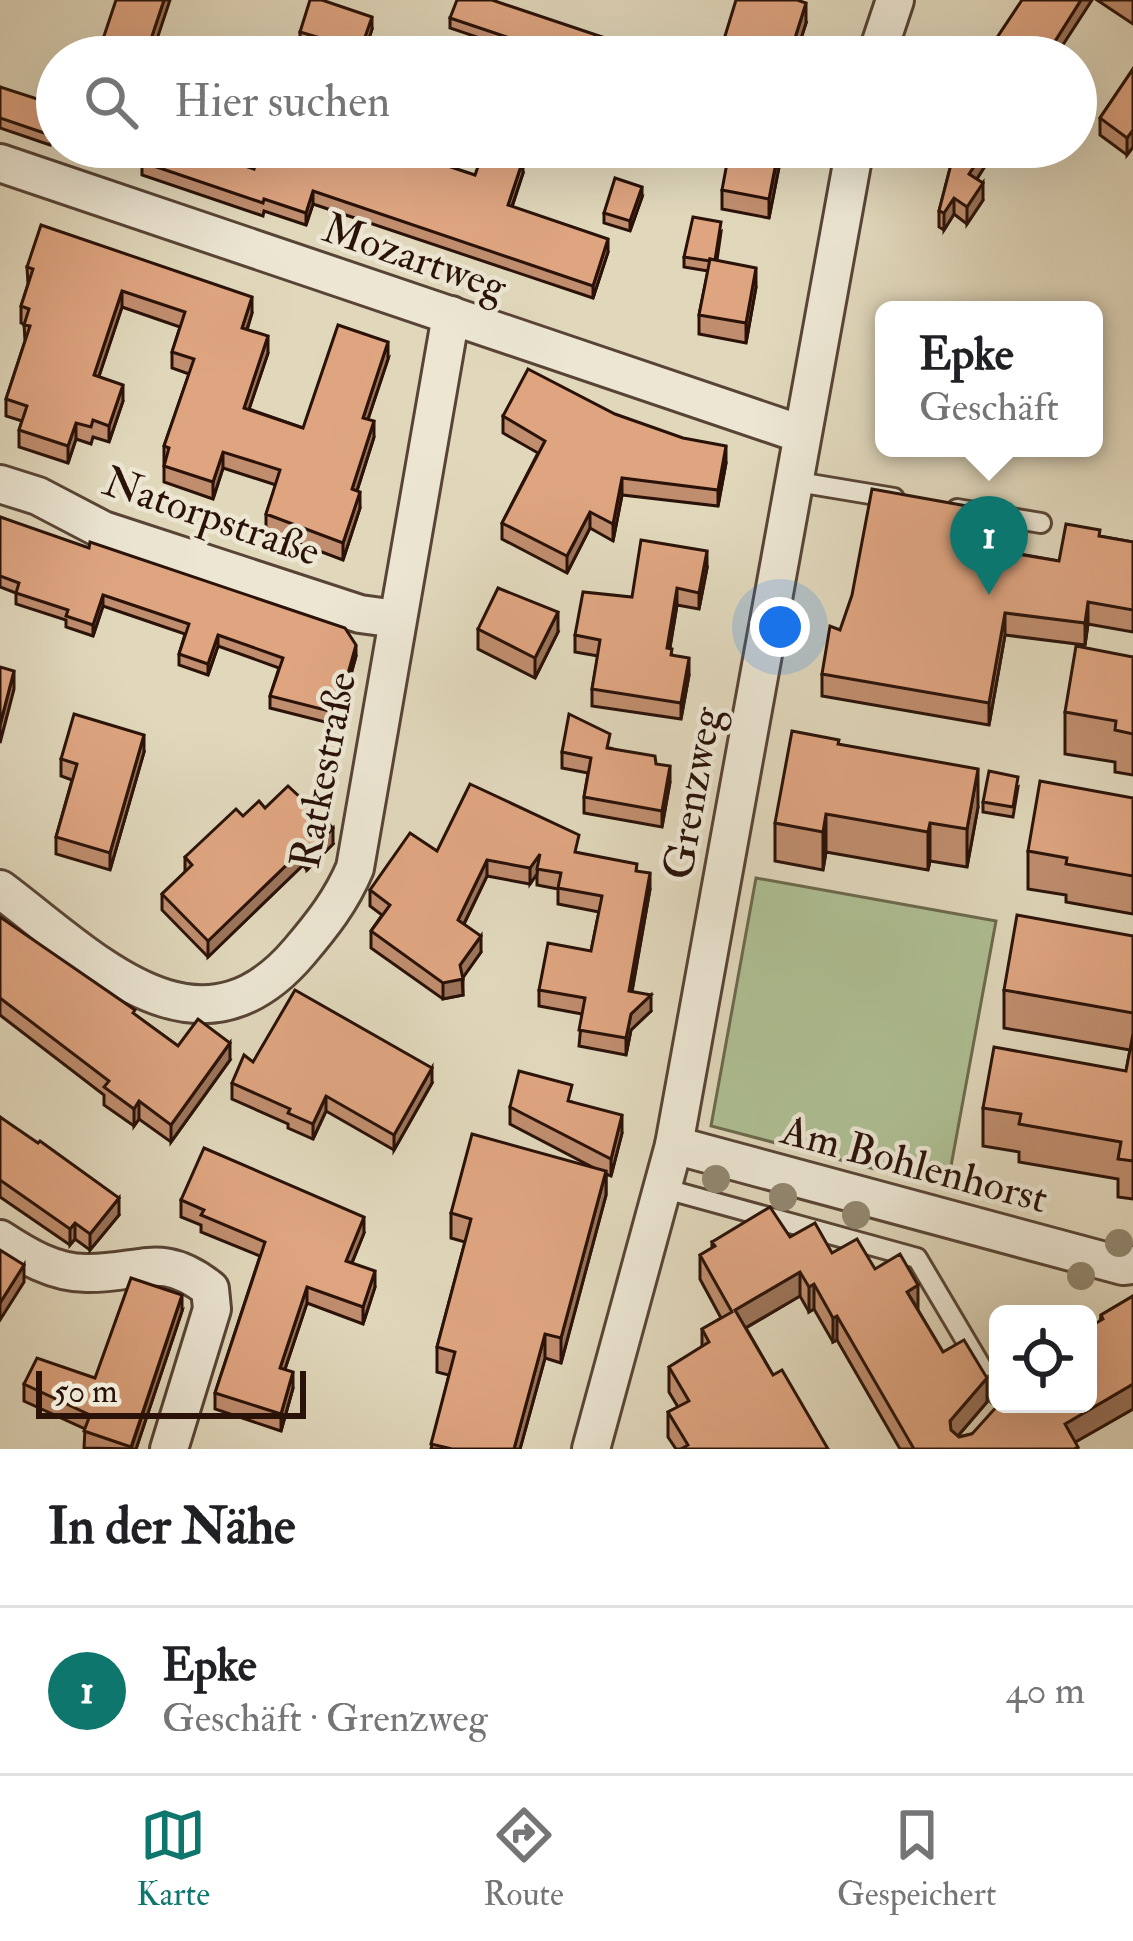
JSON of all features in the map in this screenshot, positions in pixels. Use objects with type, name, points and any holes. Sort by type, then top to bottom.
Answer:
[{"type":"street","points":[[883,36],[896,0]]},
{"type":"street","name":"Mozartweg","points":[[0,163],[801,434]]},
{"type":"street","name":"Grenzweg","points":[[591,1449],[674,1145],[851,168]]},
{"type":"street","name":"Ratkestraße","points":[[0,889],[134,988],[173,1004],[210,1006],[263,989],[340,902],[355,868],[451,315]]},
{"type":"street","name":"Natorpstraße","points":[[0,484],[38,496],[103,530],[360,614],[397,619]]},
{"type":"street","name":"Am Bohlenhorst","points":[[674,1145],[1133,1265]]},
{"type":"street","points":[[0,1239],[56,1269],[84,1273],[164,1266],[188,1271],[210,1289],[212,1310],[169,1449]]},
{"type":"lane","points":[[792,481],[915,502]]},
{"type":"lane","points":[[936,506],[1041,524]]},
{"type":"lane","points":[[662,1188],[917,1258],[989,1380]]},
{"type":"green space","points":[[756,878],[996,921],[947,1188],[711,1126]]},
{"type":"building","points":[[116,0],[164,0],[152,36],[104,36]]},
{"type":"building","points":[[310,0],[372,17],[365,36],[300,32]]},
{"type":"building","points":[[457,0],[492,0],[599,36],[504,36],[450,18]]},
{"type":"building","points":[[736,0],[806,3],[796,36],[725,36]]},
{"type":"building","points":[[1022,0],[1081,0],[1058,36],[998,36]]},
{"type":"building","points":[[1133,69],[1133,130],[1127,138],[1100,118]]},
{"type":"building","points":[[0,87],[36,99],[36,130],[0,118]]},
{"type":"building","points":[[160,168],[454,168],[475,175],[478,168],[520,168],[508,205],[608,239],[593,286],[313,191],[306,213],[264,199],[263,203]]},
{"type":"building","points":[[726,168],[775,168],[769,199],[722,190]]},
{"type":"building","points":[[950,168],[973,168],[969,174],[983,183],[967,207],[954,198],[944,213],[939,211]]},
{"type":"building","points":[[615,178],[642,187],[630,221],[604,213]]},
{"type":"building","points":[[693,217],[721,222],[715,260],[684,257]]},
{"type":"building","points":[[41,225],[252,297],[242,328],[268,336],[244,408],[303,428],[338,325],[388,342],[363,418],[374,421],[352,489],[360,492],[343,543],[266,514],[280,470],[223,452],[213,482],[164,466],[169,448],[164,446],[194,359],[172,352],[185,312],[122,291],[94,375],[123,385],[109,426],[93,420],[91,427],[76,423],[68,446],[19,430],[27,406],[6,399],[30,326],[24,325],[29,309],[21,306]]},
{"type":"building","points":[[710,259],[756,268],[746,323],[699,315]]},
{"type":"building","points":[[528,369],[615,414],[683,438],[726,446],[718,490],[622,478],[613,524],[590,512],[567,556],[502,523],[545,441],[503,416]]},
{"type":"building","points":[[872,489],[978,508],[971,546],[1059,561],[1066,524],[1133,542],[1133,610],[1088,602],[1085,623],[1005,613],[989,703],[822,674],[830,626],[840,630],[852,595]]},
{"type":"building","points":[[0,517],[89,548],[90,542],[345,628],[356,645],[337,713],[270,696],[283,658],[218,635],[208,664],[179,654],[189,624],[103,595],[93,625],[66,616],[68,610],[16,593],[19,583],[0,576]]},
{"type":"building","points":[[641,540],[707,551],[699,593],[677,588],[667,648],[672,649],[671,655],[689,658],[681,703],[592,689],[600,640],[575,635],[583,592],[632,597]]},
{"type":"building","points":[[498,588],[558,612],[535,658],[478,629]]},
{"type":"building","points":[[1076,646],[1133,657],[1133,734],[1115,730],[1116,721],[1065,712]]},
{"type":"building","points":[[0,667],[14,671],[0,725]]},
{"type":"building","points":[[74,714],[144,735],[110,853],[56,837],[77,764],[61,759]]},
{"type":"building","points":[[569,714],[610,734],[607,748],[655,756],[656,764],[670,766],[662,811],[584,797],[591,758],[562,752]]},
{"type":"building","points":[[792,731],[978,769],[967,829],[930,823],[928,832],[826,814],[823,832],[775,823]]},
{"type":"building","points":[[989,771],[1018,777],[1013,807],[983,802]]},
{"type":"building","points":[[1040,781],[1133,798],[1133,876],[1066,864],[1067,858],[1028,851]]},
{"type":"building","points":[[470,784],[579,835],[575,852],[637,864],[636,871],[650,873],[629,991],[651,995],[631,1014],[626,1038],[579,1030],[585,998],[539,990],[548,943],[591,951],[602,896],[558,888],[561,873],[537,869],[540,854],[530,868],[487,860],[458,920],[481,936],[460,965],[463,979],[443,983],[371,931],[390,905],[370,890],[410,833],[437,851]]},
{"type":"building","points":[[288,786],[333,828],[307,854],[303,849],[208,941],[162,894],[192,865],[185,857],[236,809],[243,816],[259,801],[265,808]]},
{"type":"building","points":[[1017,915],[1133,936],[1133,1013],[1004,990]]},
{"type":"building","points":[[0,917],[135,1010],[178,1046],[198,1019],[230,1043],[171,1125],[139,1101],[134,1109],[104,1087],[109,1081],[0,998]]},
{"type":"building","points":[[295,990],[432,1068],[394,1135],[326,1096],[313,1124],[232,1083],[244,1055],[253,1062]]},
{"type":"building","points":[[1133,1034],[1133,1161],[1118,1159],[1121,1142],[1019,1124],[1021,1114],[983,1108],[994,1047],[1126,1071]]},
{"type":"building","points":[[519,1071],[572,1085],[568,1101],[622,1115],[611,1159],[510,1107]]},
{"type":"building","points":[[0,1117],[119,1198],[90,1234],[75,1223],[70,1229],[0,1180]]},
{"type":"building","points":[[472,1134],[606,1171],[561,1338],[545,1334],[514,1449],[452,1449],[431,1444],[455,1352],[437,1347],[471,1219],[451,1213]]},
{"type":"building","points":[[204,1148],[364,1217],[346,1261],[375,1271],[363,1307],[307,1287],[280,1368],[293,1372],[281,1414],[215,1393],[265,1242],[201,1215],[204,1210],[181,1200]]},
{"type":"building","points":[[770,1207],[790,1237],[815,1223],[832,1253],[857,1239],[875,1269],[900,1254],[918,1285],[907,1292],[943,1352],[964,1340],[987,1378],[950,1421],[951,1430],[959,1437],[972,1434],[991,1413],[1084,1413],[1065,1424],[1078,1447],[914,1449],[837,1316],[833,1318],[814,1284],[809,1287],[800,1272],[735,1310],[773,1375],[782,1370],[828,1449],[681,1449],[688,1445],[668,1412],[689,1401],[669,1367],[709,1342],[702,1329],[732,1312],[700,1255],[715,1246],[712,1242]]},
{"type":"building","points":[[0,1250],[24,1265],[0,1303]]},
{"type":"building","points":[[131,1278],[182,1295],[131,1447],[84,1431],[90,1415],[24,1384],[37,1358],[95,1378]]},
{"type":"building","points":[[1133,1296],[1133,1384],[1097,1405],[1097,1323],[1103,1319],[1101,1315]]},
{"type":"place","name":"Epke","points":[[989,595]]}]
